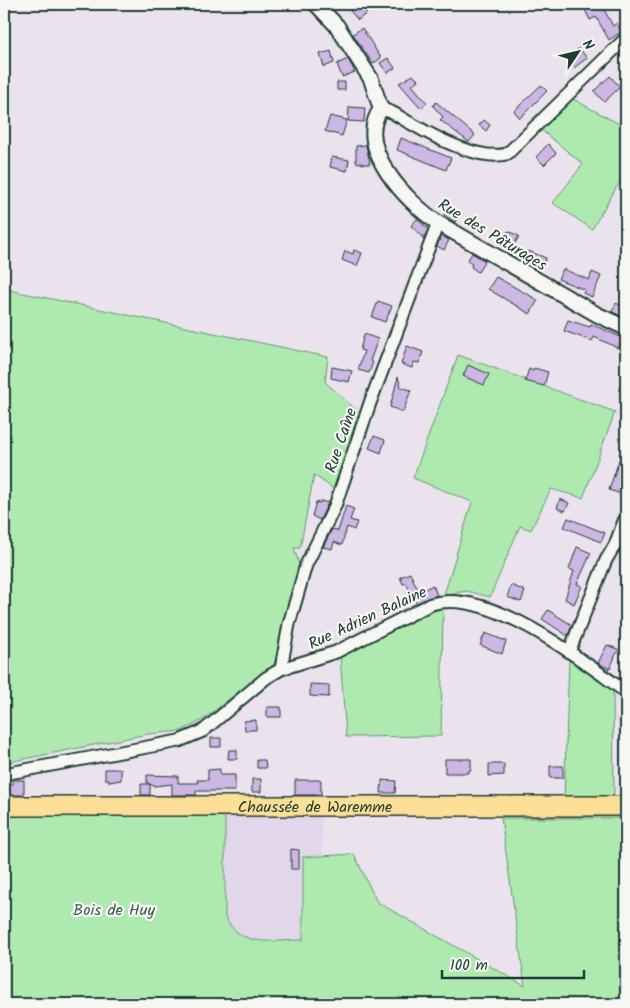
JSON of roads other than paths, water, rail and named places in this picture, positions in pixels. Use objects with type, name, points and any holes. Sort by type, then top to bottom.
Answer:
[{"type":"main road","name":"Chaussée de Waremme","points":[[4,806],[626,806]]},
{"type":"street","points":[[316,4],[337,26],[371,79],[381,109],[392,110],[411,124],[480,154],[496,157],[507,154],[626,38]]},
{"type":"street","name":"Rue des Pâturages","points":[[381,109],[374,118],[372,130],[376,153],[410,200],[424,214],[598,315],[626,328]]},
{"type":"street","name":"Rue Caîne","points":[[281,669],[289,624],[306,565],[335,506],[370,403],[438,223]]},
{"type":"street","points":[[569,652],[626,516]]},
{"type":"street","points":[[615,545],[626,549]]},
{"type":"street","name":"Rue Adrien Balaine","points":[[4,774],[179,741],[203,731],[266,678],[281,669],[336,652],[431,604],[445,600],[464,601],[500,612],[569,652],[626,692]]},
{"type":"park label","name":"Bois de Huy","points":[[114,909]]}]
